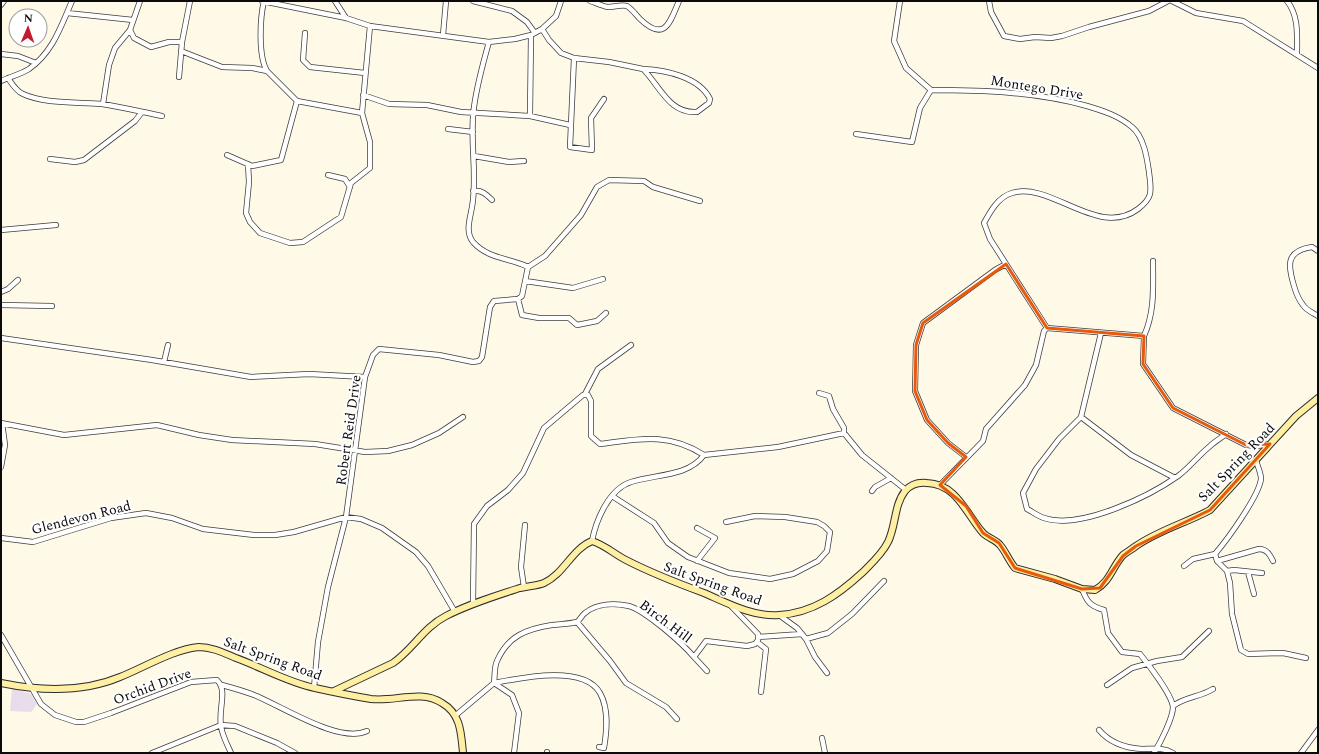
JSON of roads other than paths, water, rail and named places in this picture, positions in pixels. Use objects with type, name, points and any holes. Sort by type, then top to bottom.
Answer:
[{"type":"street","points":[[1,4],[4,1]]},
{"type":"street","points":[[1,82],[28,69],[36,63],[53,44],[72,1]]},
{"type":"street","points":[[103,104],[108,65],[115,48],[130,30],[140,1]]},
{"type":"street","points":[[179,77],[182,42],[190,1]]},
{"type":"street","points":[[362,113],[296,101],[267,71],[264,66],[261,37],[263,1],[346,18],[370,26],[489,42],[515,39],[533,34],[542,29],[556,16],[561,1]]},
{"type":"street","points":[[336,1],[346,18]]},
{"type":"street","points":[[443,35],[446,1]]},
{"type":"street","points":[[473,1],[516,13],[527,22],[533,34],[530,116]]},
{"type":"street","points":[[590,1],[607,6],[628,6],[645,23],[655,29],[663,30],[669,23],[679,1]]},
{"type":"street","points":[[856,134],[912,142],[920,108],[931,90],[906,68],[894,41],[900,1]]},
{"type":"street","points":[[988,1],[991,12],[1004,36],[1020,39],[1035,37],[1051,38],[1062,36],[1149,11],[1168,1]]},
{"type":"street","points":[[1172,1],[1196,13],[1243,21],[1318,68]]},
{"type":"street","points":[[1287,1],[1294,10],[1296,20],[1297,54]]},
{"type":"street","points":[[67,13],[133,20]]},
{"type":"street","points":[[248,164],[249,182],[246,213],[250,222],[260,233],[290,242],[303,242],[341,217],[350,186],[355,179],[370,168],[370,142],[362,113],[370,26]]},
{"type":"street","points":[[542,29],[549,40],[561,53],[574,58],[609,62],[671,73],[694,83],[708,95],[709,103],[697,112],[682,111],[666,99],[643,69]]},
{"type":"street","points":[[130,30],[134,38],[151,47],[169,42],[182,42]]},
{"type":"street","points":[[305,33],[303,60],[310,67],[366,73]]},
{"type":"street","points":[[489,42],[473,113],[473,191],[468,226],[469,235],[474,243],[502,260],[528,267]]},
{"type":"street","points":[[181,51],[222,67],[252,68],[267,71]]},
{"type":"street","points":[[1,54],[18,56],[36,63]]},
{"type":"street","points":[[574,58],[570,147],[592,150],[591,118],[604,99]]},
{"type":"street","points":[[8,78],[15,88],[22,94],[49,100],[103,104],[162,116]]},
{"type":"street","name":"Montego Drive","points":[[931,90],[982,90],[1033,95],[1062,99],[1091,107],[1120,117],[1135,129],[1147,154],[1151,194],[1146,202],[1131,214],[1111,218],[1093,214],[1049,198],[1024,191],[1011,193],[994,205],[984,223],[990,239],[1006,264]]},
{"type":"street","points":[[363,95],[389,104],[427,105],[461,112],[530,116],[570,124]]},
{"type":"street","points":[[227,155],[252,166],[277,162],[282,159],[296,101]]},
{"type":"street","points":[[50,159],[75,162],[84,160],[135,121],[142,112]]},
{"type":"street","points":[[448,129],[473,132]]},
{"type":"street","points":[[474,156],[509,162],[524,161]]},
{"type":"street","points":[[328,175],[345,179],[350,186]]},
{"type":"street","points":[[606,313],[597,321],[577,326],[569,318],[539,318],[522,315],[518,299],[522,296],[528,267],[545,256],[581,215],[597,187],[609,180],[644,181],[652,187],[673,191],[700,201]]},
{"type":"street","points":[[473,191],[478,190],[485,193],[492,200]]},
{"type":"street","points":[[1,230],[56,225]]},
{"type":"street","points":[[1318,251],[1312,246],[1304,248],[1294,256],[1288,264],[1296,295],[1304,307],[1318,316]]},
{"type":"street","points":[[1153,261],[1151,321],[1144,336],[1144,364],[1173,408],[1246,445],[1257,446],[1270,444]]},
{"type":"street","points":[[966,457],[948,443],[927,420],[915,391],[916,346],[923,323],[995,270],[1006,264],[1047,328]]},
{"type":"street","points":[[525,281],[573,288],[603,279]]},
{"type":"street","points":[[1,292],[8,289],[18,280]]},
{"type":"street","name":"Robert Reid Drive","points":[[314,688],[318,642],[328,587],[346,517],[365,377],[373,355],[379,350],[439,355],[472,362],[478,361],[482,357],[490,307],[494,301],[518,299]]},
{"type":"street","points":[[1,305],[52,306]]},
{"type":"street","points":[[1047,328],[1144,336]]},
{"type":"street","points":[[819,393],[829,396],[833,409],[844,428],[844,433],[862,455],[906,490],[913,484],[923,482],[940,485],[983,441],[986,430],[1025,385],[1036,365],[1044,331],[1047,328]]},
{"type":"street","points":[[1101,333],[1081,417],[1059,438],[1036,469],[1023,493],[1027,510],[1044,518],[1066,519],[1092,517],[1129,502],[1175,478],[1209,446],[1226,434]]},
{"type":"street","points":[[1,338],[164,362],[251,377],[308,374],[365,377]]},
{"type":"street","points":[[164,362],[168,345]]},
{"type":"street","points":[[473,604],[474,524],[487,506],[508,490],[524,473],[544,428],[585,394],[598,369],[630,345]]},
{"type":"street","points":[[585,394],[588,394],[591,401],[591,436],[600,444],[639,438],[656,438],[695,449],[704,455],[778,447],[844,433]]},
{"type":"street","name":"Salt Spring Road","points":[[940,485],[961,501],[984,533],[1003,548],[1015,568],[1055,579],[1082,589],[1095,590],[1100,588],[1108,581],[1123,556],[1136,546],[1158,533],[1210,510],[1296,416],[1318,398]]},
{"type":"street","points":[[1,467],[5,445],[2,423],[64,435],[157,425],[199,435],[232,440],[315,444],[356,449],[365,452],[388,451],[412,445],[439,433],[463,417]]},
{"type":"street","points":[[1081,417],[1131,455],[1175,478]]},
{"type":"street","points":[[592,541],[594,527],[600,511],[612,496],[629,482],[679,471],[698,463],[704,455]]},
{"type":"street","points":[[1184,566],[1193,560],[1215,554],[1228,539],[1250,504],[1261,481],[1261,475],[1256,461]]},
{"type":"street","points":[[872,491],[875,487],[891,478]]},
{"type":"street","name":"Salt Spring Road","points":[[1,683],[33,689],[64,689],[104,683],[181,651],[200,647],[221,651],[314,688],[334,691],[393,663],[400,658],[432,625],[455,612],[473,604],[524,587],[543,583],[553,577],[583,544],[592,541],[601,544],[624,559],[659,576],[729,604],[762,614],[779,615],[800,612],[834,597],[884,551],[889,540],[901,497],[906,490]]},
{"type":"street","points":[[612,496],[654,523],[668,543],[688,557],[728,573],[770,579],[793,574],[818,561],[827,551],[830,542],[830,532],[817,522],[755,516],[726,522]]},
{"type":"street","name":"Glendevon Road","points":[[1,538],[33,542],[111,518],[146,513],[172,518],[203,529],[254,535],[275,535],[294,532],[346,517],[360,519],[382,528],[416,552],[428,566],[455,612]]},
{"type":"street","points":[[524,587],[521,567],[525,525]]},
{"type":"street","points":[[697,528],[715,538],[697,561]]},
{"type":"street","points":[[1217,561],[1259,549],[1264,549],[1269,553],[1273,562]]},
{"type":"street","points":[[1215,554],[1217,561],[1227,571],[1230,583],[1232,614],[1241,650],[1248,654],[1283,653],[1306,658]]},
{"type":"street","points":[[1227,571],[1234,570],[1262,573]]},
{"type":"street","points":[[1248,572],[1254,594]]},
{"type":"street","points":[[806,639],[828,633],[852,614],[884,581]]},
{"type":"street","points":[[1082,589],[1087,602],[1095,608],[1104,610],[1108,633],[1122,652],[1140,654],[1163,686],[1173,706],[1172,713],[1154,753]]},
{"type":"street","name":"Birch Hill","points":[[577,622],[586,612],[599,606],[615,604],[631,607],[672,635],[694,657],[706,641],[747,646],[755,644],[758,640]]},
{"type":"street","points":[[729,604],[758,634],[758,640],[766,649],[761,692]]},
{"type":"street","points":[[779,615],[797,628],[802,634],[815,657],[827,673]]},
{"type":"street","points":[[494,683],[496,662],[517,634],[548,626],[577,622],[610,661],[626,683],[666,707],[677,719]]},
{"type":"street","points":[[1107,685],[1132,668],[1182,657],[1209,631]]},
{"type":"street","points":[[758,640],[802,634]]},
{"type":"street","name":"Orchid Drive","points":[[1,635],[41,704],[55,715],[63,719],[84,722],[191,682],[217,680],[222,685],[254,695],[332,731],[360,734],[367,730]]},
{"type":"street","points":[[694,657],[707,671]]},
{"type":"street","points":[[456,715],[494,683],[557,674],[578,678],[590,684],[600,692],[605,709],[607,731],[604,748],[599,747]]},
{"type":"street","points":[[494,683],[512,695],[519,713],[514,753]]},
{"type":"street","points":[[222,685],[223,690],[219,712],[223,735],[231,753]]},
{"type":"street","points":[[1173,706],[1183,700],[1202,696],[1213,689]]},
{"type":"street","points":[[334,691],[371,699],[415,696],[432,698],[450,707],[456,715],[460,724],[463,753]]},
{"type":"street","points":[[152,753],[221,725],[235,726],[276,743],[295,753]]},
{"type":"street","points":[[1099,730],[1105,737],[1119,744],[1138,749],[1157,748],[1173,753]]},
{"type":"street","points":[[1300,753],[1318,730]]},
{"type":"street","points":[[822,738],[825,753]]}]
